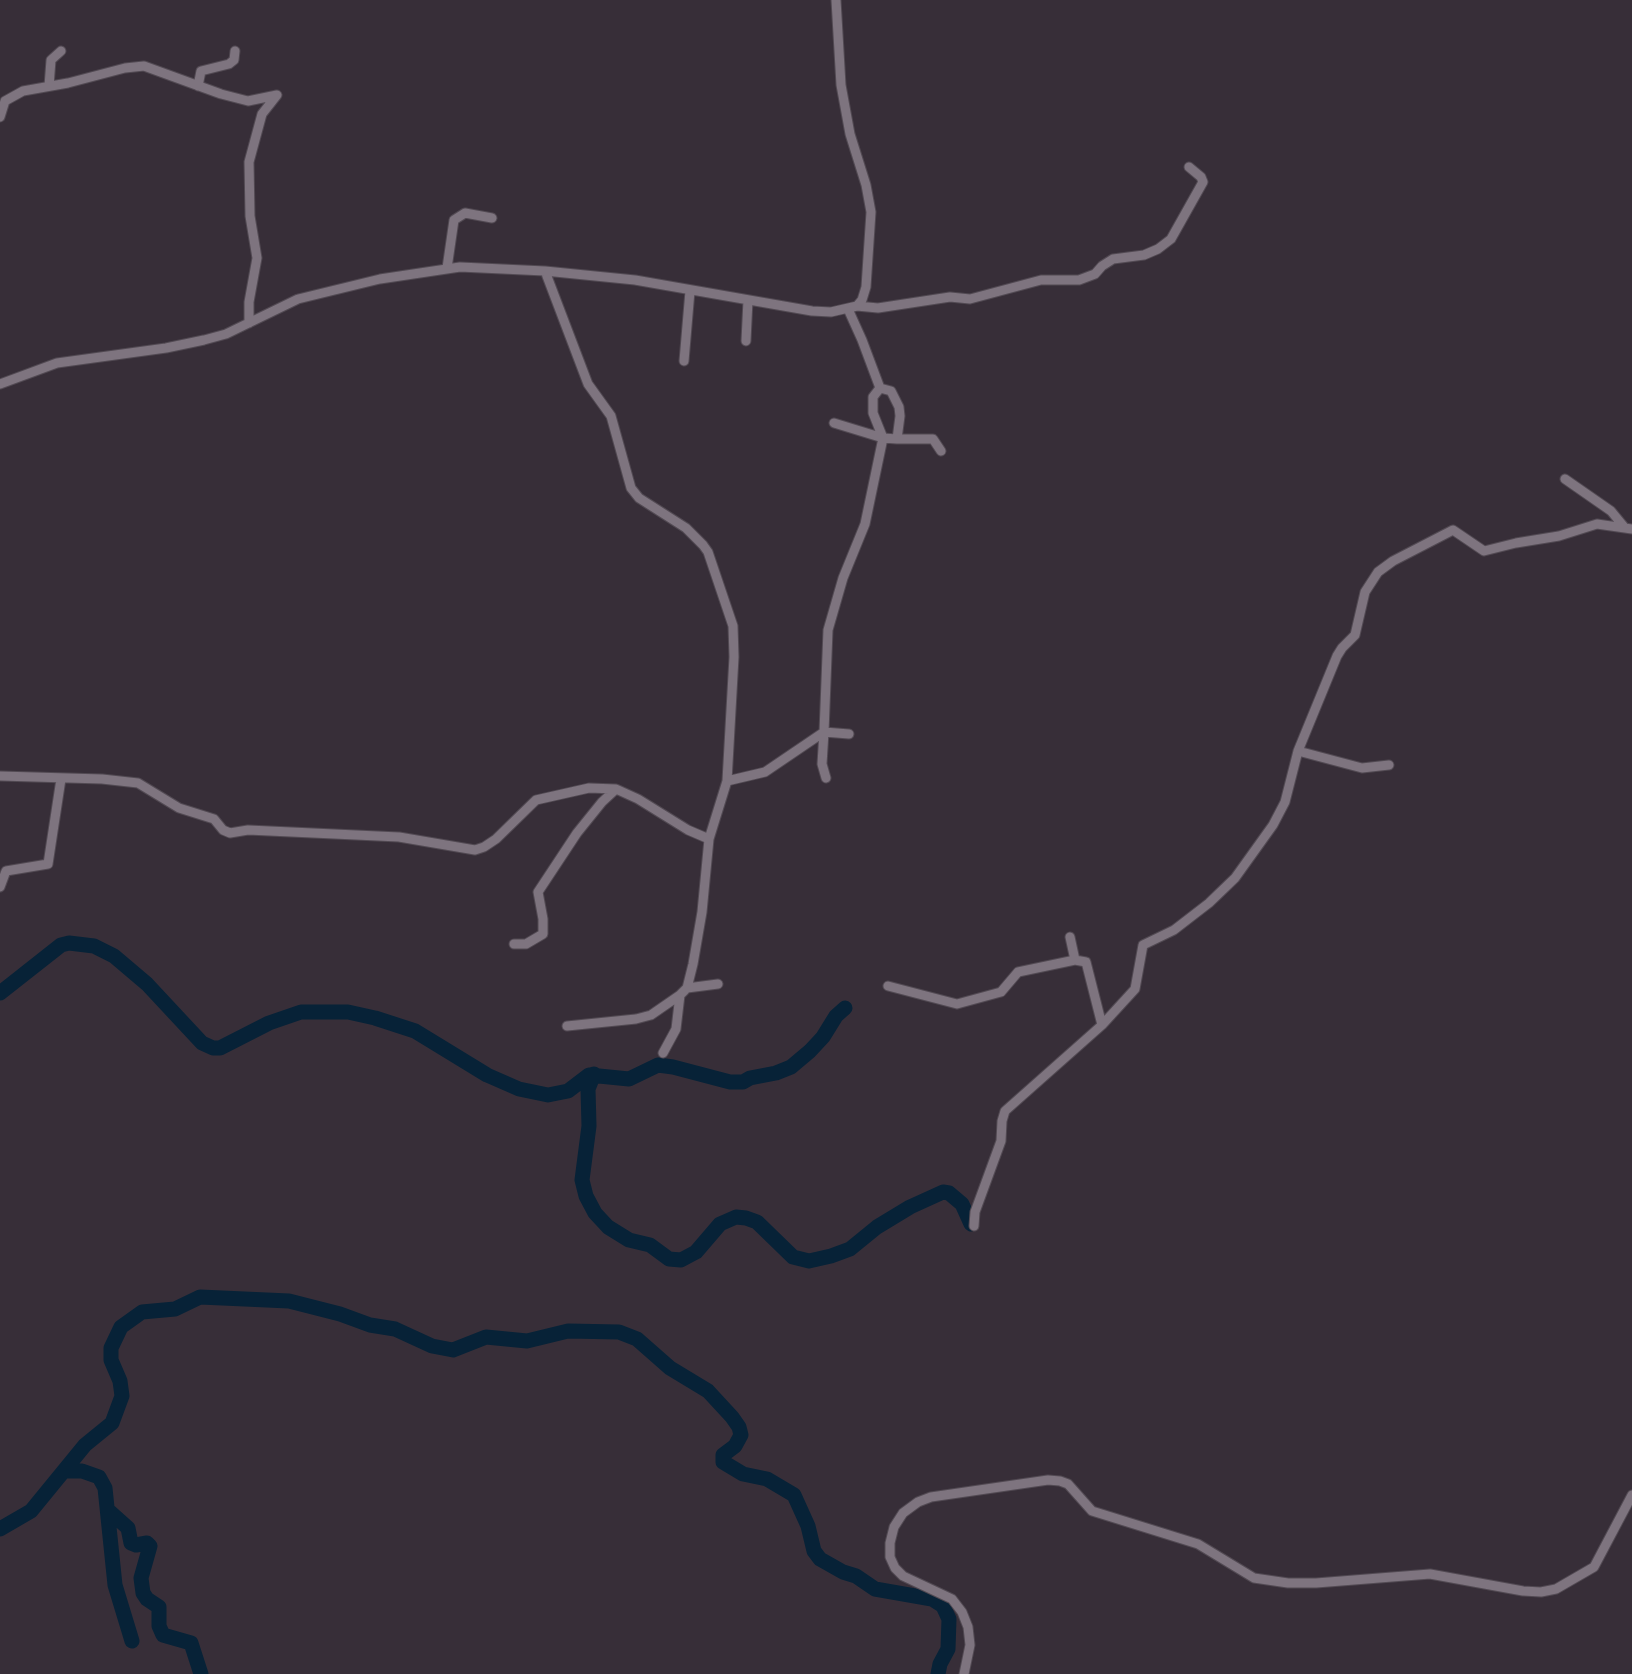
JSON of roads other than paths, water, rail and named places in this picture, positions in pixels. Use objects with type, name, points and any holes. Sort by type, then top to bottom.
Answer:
[{"type":"street","points":[[836,0],[841,85],[850,134],[866,185],[871,212],[866,287],[862,300],[852,307]]},
{"type":"street","points":[[49,86],[50,64],[61,51]]},
{"type":"street","points":[[198,86],[201,71],[230,64],[234,60],[235,51]]},
{"type":"street","points":[[0,118],[5,101],[11,96],[125,68],[144,66],[198,86],[248,101],[257,106],[262,114]]},
{"type":"street","points":[[248,101],[276,95],[262,114],[249,162],[250,216],[257,258],[249,302],[249,324]]},
{"type":"street","points":[[0,384],[57,363],[192,343],[226,334],[298,299],[374,280],[447,268],[478,267],[545,271],[635,280],[812,311],[852,307],[878,308],[950,297],[970,300],[1041,280],[1080,280],[1095,274],[1102,266],[1113,259],[1144,254],[1158,249],[1171,239],[1203,182],[1201,177],[1189,167]]},
{"type":"street","points":[[447,268],[454,220],[465,214],[492,218]]},
{"type":"street","points":[[545,271],[588,384],[611,416],[631,488],[639,498],[686,528],[708,552],[733,626],[734,636],[727,781],[709,839],[702,912],[687,988],[651,1015],[636,1019],[567,1026]]},
{"type":"street","points":[[684,361],[690,291]]},
{"type":"street","points":[[746,341],[748,300]]},
{"type":"street","points":[[852,307],[880,388]]},
{"type":"street","points":[[826,778],[822,764],[828,630],[843,578],[866,524],[882,438],[873,413],[873,397],[880,388]]},
{"type":"street","points":[[880,388],[891,391],[899,407],[900,416],[897,439]]},
{"type":"street","points":[[834,423],[882,438],[933,439],[941,452]]},
{"type":"street","points":[[1565,479],[1611,511],[1628,529]]},
{"type":"street","points":[[974,1226],[975,1212],[1001,1141],[1002,1121],[1005,1111],[1102,1025],[1135,989],[1143,945],[1174,930],[1209,903],[1235,878],[1258,848],[1285,802],[1298,752],[1339,651],[1357,632],[1360,610],[1368,585],[1378,572],[1393,561],[1453,530],[1484,552],[1516,543],[1559,536],[1597,524],[1628,529]]},
{"type":"street","points":[[727,781],[765,772],[824,732],[849,734]]},
{"type":"street","points":[[1298,752],[1362,768],[1389,764]]},
{"type":"street","points":[[0,776],[102,779],[138,783],[179,808],[214,819],[223,830],[230,833],[248,830],[399,837],[475,850],[484,847],[496,839],[536,800],[589,788],[616,790],[638,799],[688,830],[709,839]]},
{"type":"street","points":[[0,887],[6,871],[48,864],[61,779]]},
{"type":"street","points":[[514,944],[526,944],[543,934],[543,919],[538,892],[577,833],[602,802],[616,790]]},
{"type":"street","points":[[1070,937],[1075,960]]},
{"type":"street","points":[[888,986],[957,1004],[1002,992],[1018,972],[1075,960],[1086,962],[1102,1025]]},
{"type":"street","points":[[687,988],[718,984]]},
{"type":"street","points":[[663,1053],[676,1029],[680,995]]},
{"type":"street","points":[[964,1674],[970,1645],[968,1627],[962,1612],[952,1599],[903,1576],[895,1568],[890,1557],[890,1543],[894,1527],[903,1513],[918,1502],[931,1497],[1048,1480],[1060,1481],[1068,1484],[1092,1511],[1102,1516],[1198,1544],[1254,1578],[1288,1583],[1316,1583],[1430,1574],[1450,1576],[1523,1591],[1541,1592],[1556,1589],[1594,1568],[1632,1495]]},
{"type":"waterway","points":[[0,993],[61,945],[69,943],[94,946],[114,956],[147,984],[202,1043],[213,1048],[220,1048],[269,1023],[301,1012],[348,1012],[375,1018],[415,1031],[487,1075],[519,1089],[548,1095],[568,1091],[589,1075],[629,1079],[658,1065],[673,1067],[730,1082],[743,1082],[750,1078],[776,1073],[791,1067],[810,1051],[823,1037],[836,1016],[845,1008]]},
{"type":"waterway","points":[[594,1074],[588,1089],[589,1126],[582,1180],[586,1196],[595,1213],[608,1227],[629,1240],[650,1245],[669,1259],[681,1260],[696,1252],[720,1224],[736,1217],[757,1222],[793,1257],[809,1261],[831,1256],[850,1249],[877,1227],[910,1207],[943,1192],[949,1193],[962,1204],[971,1224]]},
{"type":"waterway","points":[[0,1529],[31,1511],[85,1445],[112,1423],[122,1396],[120,1381],[111,1360],[111,1348],[121,1327],[142,1312],[175,1309],[200,1297],[289,1301],[340,1314],[370,1325],[395,1329],[432,1346],[453,1350],[486,1337],[527,1341],[568,1331],[619,1332],[637,1339],[670,1368],[708,1391],[732,1417],[739,1427],[741,1435],[735,1446],[723,1455],[723,1462],[743,1474],[767,1479],[794,1495],[808,1526],[814,1551],[820,1559],[843,1572],[856,1576],[875,1589],[932,1599],[943,1606],[949,1619],[948,1649],[940,1664],[938,1674]]},
{"type":"waterway","points":[[65,1471],[82,1471],[99,1477],[105,1488],[115,1585],[132,1641]]},
{"type":"waterway","points":[[109,1511],[128,1528],[131,1543],[136,1545],[147,1543],[150,1546],[141,1578],[143,1593],[147,1599],[159,1607],[159,1626],[163,1635],[191,1643],[201,1674]]}]
